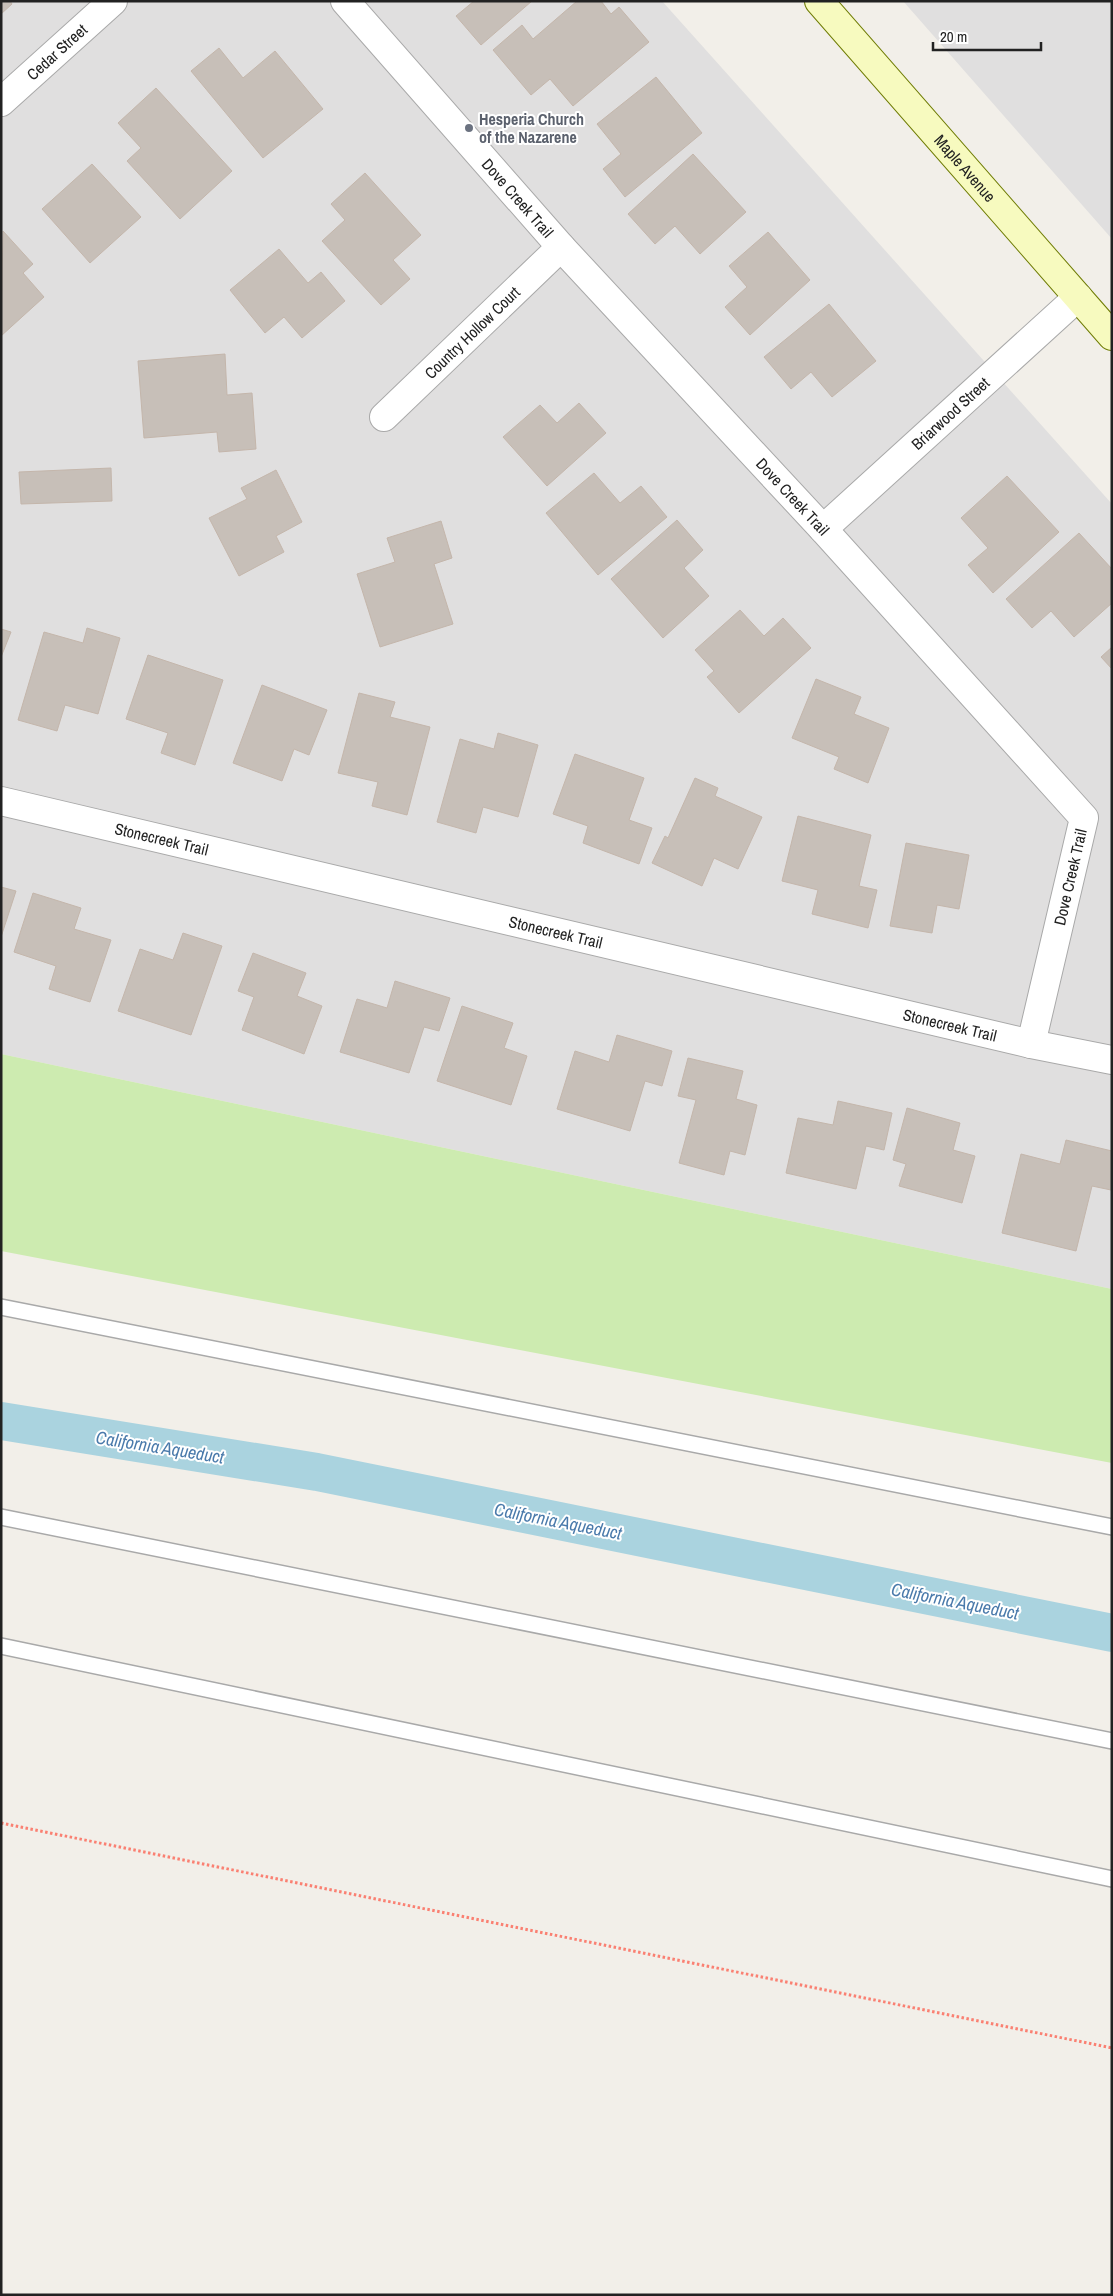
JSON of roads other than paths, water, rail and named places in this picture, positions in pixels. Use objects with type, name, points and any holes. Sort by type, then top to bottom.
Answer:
[{"type":"street","name":"Cedar Street","points":[[1,102],[113,1]]},
{"type":"street","name":"Dove Creek Trail","points":[[345,1],[561,247],[823,529],[1084,818],[1031,1044]]},
{"type":"street","name":"Maple Avenue","points":[[819,1],[1112,336]]},
{"type":"street","name":"Country Hollow Court","points":[[384,417],[561,247]]},
{"type":"street","name":"Briarwood Street","points":[[823,529],[1078,297]]},
{"type":"street","name":"Stonecreek Trail","points":[[1,801],[1031,1044],[1112,1060]]},
{"type":"lane","points":[[1,1307],[1112,1527]]},
{"type":"lane","points":[[1,1517],[1112,1740]]},
{"type":"lane","points":[[1,1646],[1112,1879]]},
{"type":"waterway","name":"California Aqueduct","points":[[1,1421],[317,1472],[1112,1633]]},
{"type":"place","name":"Hesperia Church of the Nazarene","points":[[469,128]]}]
